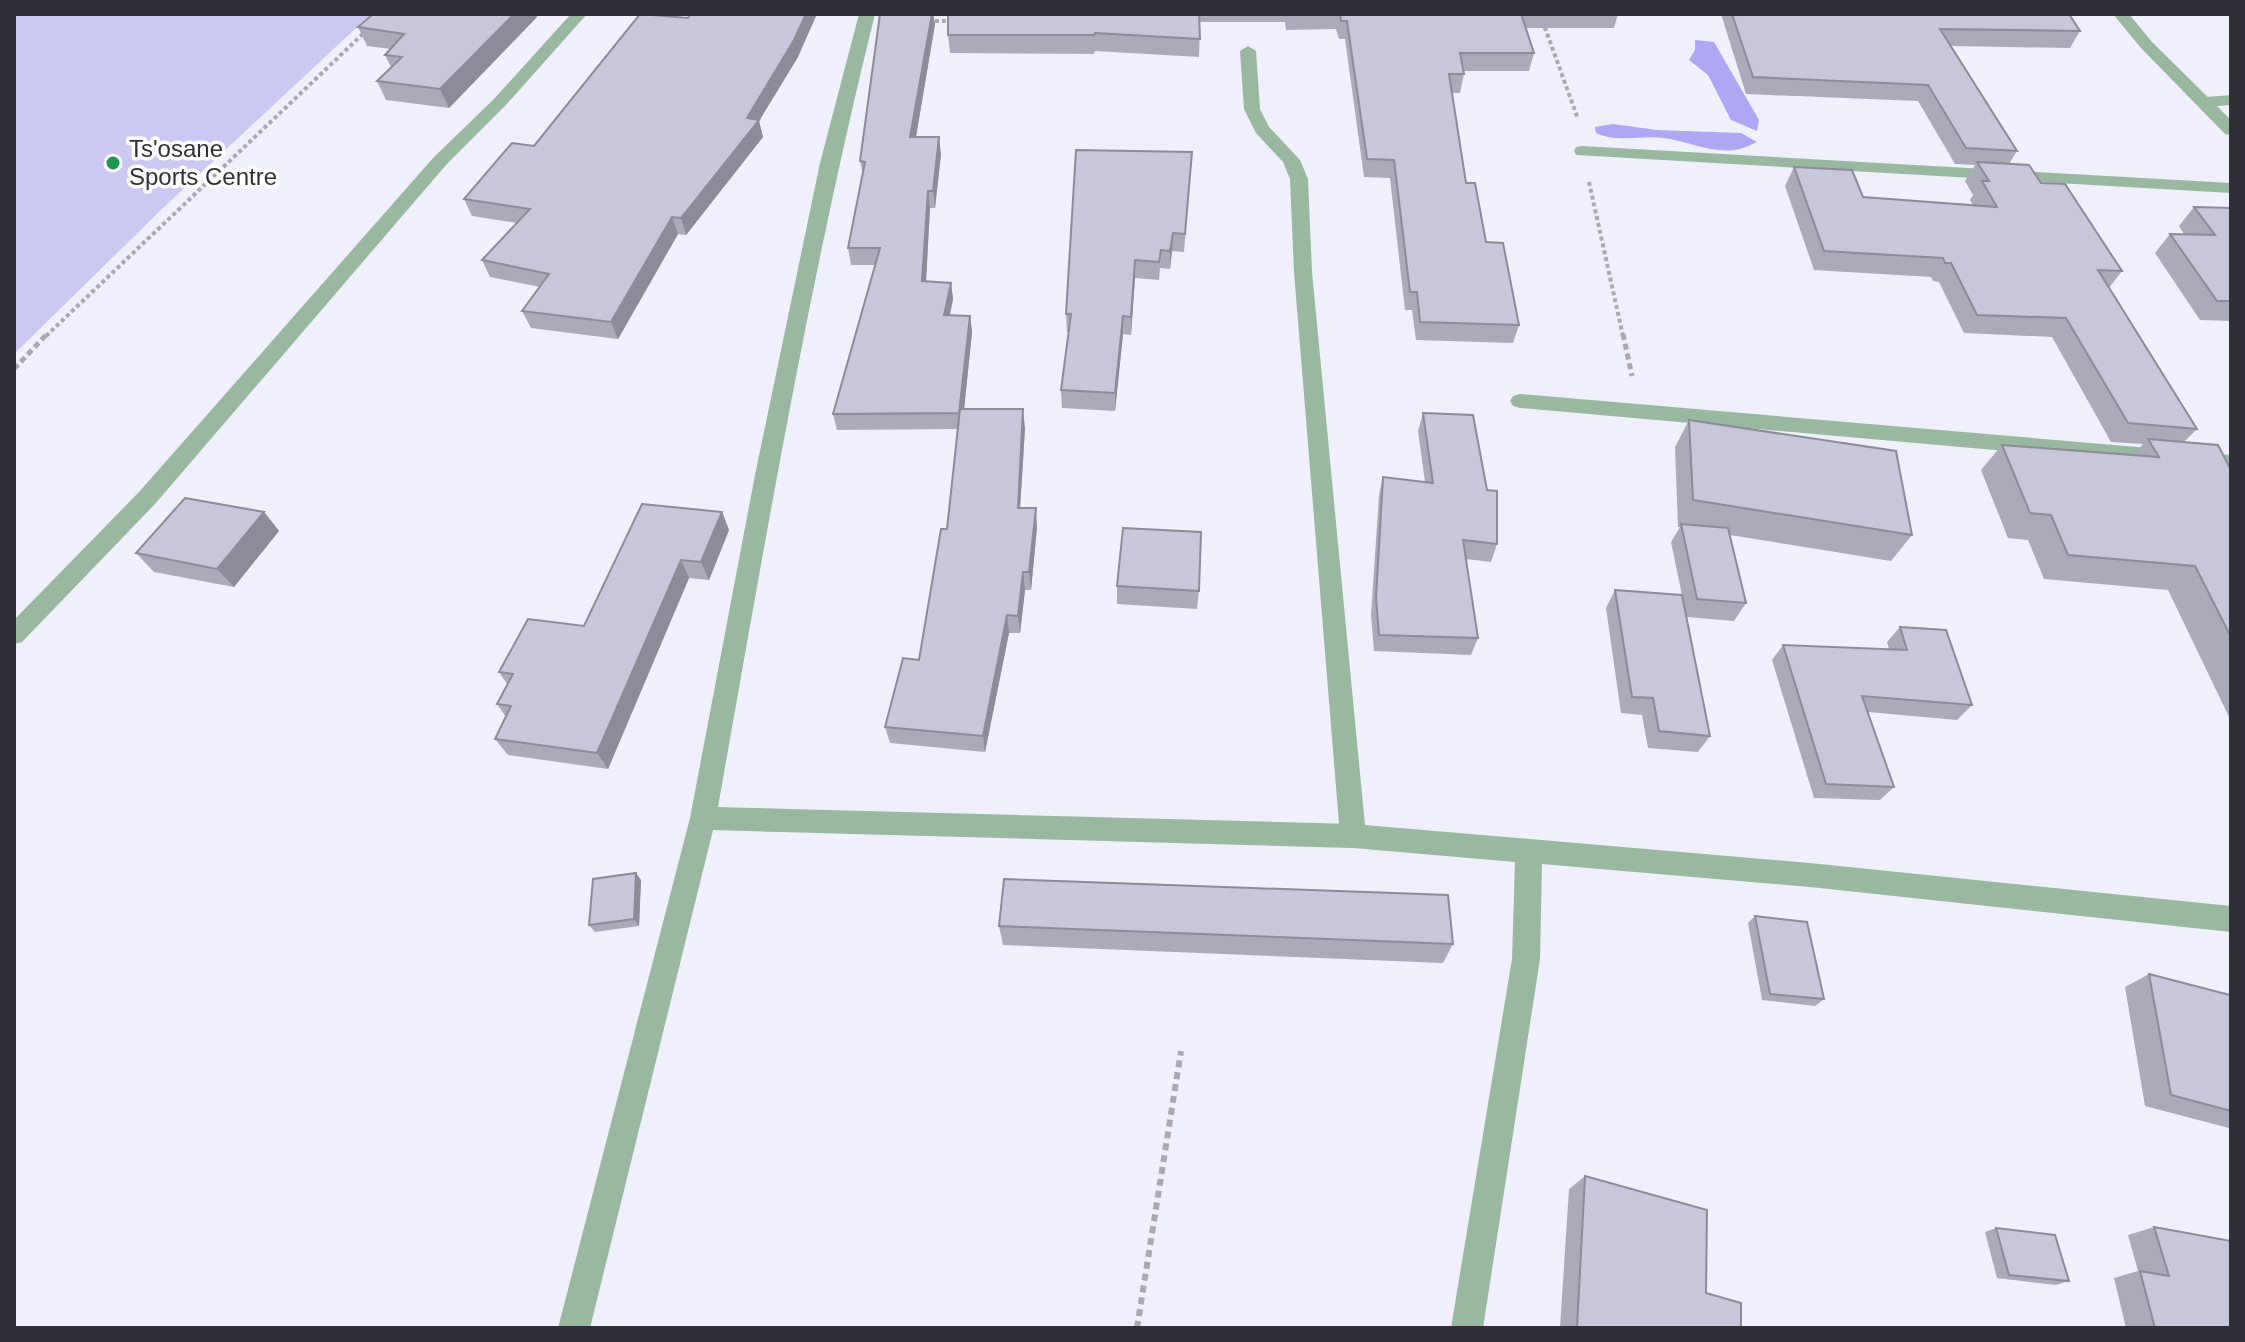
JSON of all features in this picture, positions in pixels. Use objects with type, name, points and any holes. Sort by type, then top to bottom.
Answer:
[{"type":"street","points":[[14,635],[147,498],[440,161],[499,103],[579,14]]},
{"type":"street","points":[[2121,14],[2140,41],[2207,102],[2231,130]]},
{"type":"street","points":[[574,1328],[703,818],[766,475],[829,163],[867,17]]},
{"type":"street","points":[[1248,51],[1252,109],[1262,129],[1291,160],[1299,179],[1303,272],[1353,836]]},
{"type":"street","points":[[2207,102],[2231,100]]},
{"type":"street","points":[[1582,151],[2231,188]]},
{"type":"street","points":[[1520,401],[2231,463]]},
{"type":"street","points":[[703,818],[1353,836],[1810,875],[2231,919]]},
{"type":"street","points":[[1467,1328],[1526,959],[1529,851]]},
{"type":"path","points":[[1540,14],[1584,136],[1582,151],[1639,411]]},
{"type":"path","points":[[867,17],[959,21]]},
{"type":"path","points":[[14,369],[76,304],[375,23]]},
{"type":"path","points":[[1137,1328],[1181,1051]]},
{"type":"shaded area","name":"Ts'osane Sports Centre","points":[[14,14],[371,14],[161,210],[14,354]]},
{"type":"shaded area","points":[[1695,40],[1714,42],[1759,120],[1757,131],[1731,120],[1708,75],[1689,60],[1695,50]]},
{"type":"shaded area","points":[[1613,124],[1657,130],[1741,133],[1757,142],[1721,150],[1664,138],[1612,138],[1596,133],[1595,127]]},
{"type":"building","points":[[373,14],[514,14],[440,89],[377,81],[402,57],[385,55],[404,34],[358,27]]},
{"type":"building","points":[[640,14],[688,18],[690,14],[806,14],[747,118],[759,120],[681,218],[672,217],[611,322],[522,311],[549,274],[482,260],[530,209],[464,199],[512,143],[534,146]]},
{"type":"building","points":[[880,14],[932,14],[910,137],[939,137],[933,191],[928,191],[922,281],[951,283],[944,315],[970,316],[959,413],[833,414],[880,248],[848,248],[865,162],[860,161]]},
{"type":"building","points":[[948,14],[1199,14],[1200,39],[1095,33],[948,35]]},
{"type":"building","points":[[1340,14],[1521,14],[1534,53],[1460,53],[1464,74],[1449,74],[1466,183],[1475,183],[1486,242],[1503,243],[1519,325],[1420,322],[1417,292],[1410,292],[1394,160],[1367,159],[1347,21],[1341,21]]},
{"type":"building","points":[[1732,14],[2069,14],[2080,31],[1940,29],[2017,151],[1966,148],[1928,85],[1753,77]]},
{"type":"building","points":[[1076,150],[1192,152],[1185,234],[1173,233],[1170,251],[1161,250],[1159,262],[1135,260],[1131,317],[1123,316],[1115,393],[1061,390],[1071,314],[1066,314]]},
{"type":"building","points":[[1977,162],[2029,165],[2041,183],[2065,184],[2122,271],[2098,270],[2197,429],[2128,423],[2066,318],[1977,315],[1951,263],[1945,263],[1943,258],[1824,251],[1794,167],[1852,170],[1863,197],[1997,207],[1982,181],[1989,181]]},
{"type":"building","points":[[2194,207],[2231,208],[2231,301],[2217,301],[2170,234],[2215,235]]},
{"type":"building","points":[[960,409],[1023,409],[1018,508],[1036,508],[1029,572],[1023,572],[1018,616],[1007,615],[983,736],[885,727],[903,658],[919,660],[941,529],[947,529]]},
{"type":"building","points":[[1423,413],[1473,415],[1487,490],[1497,491],[1497,544],[1463,540],[1478,638],[1379,635],[1376,598],[1383,477],[1433,483]]},
{"type":"building","points":[[1689,420],[1896,451],[1912,535],[1693,500]]},
{"type":"building","points":[[2148,439],[2218,445],[2231,470],[2231,637],[2195,566],[2068,555],[2051,515],[2030,513],[2002,445],[2159,457]]},
{"type":"building","points":[[185,498],[264,512],[217,569],[136,553]]},
{"type":"building","points":[[642,504],[722,512],[701,562],[681,560],[597,753],[495,739],[511,706],[497,704],[513,674],[499,672],[528,619],[584,626]]},
{"type":"building","points":[[1681,524],[1728,528],[1746,603],[1697,599]]},
{"type":"building","points":[[1123,528],[1201,532],[1199,591],[1117,586]]},
{"type":"building","points":[[1615,590],[1682,595],[1710,736],[1659,731],[1653,698],[1632,697]]},
{"type":"building","points":[[1900,627],[1946,630],[1972,705],[1862,696],[1894,787],[1826,784],[1783,645],[1907,650]]},
{"type":"building","points":[[636,873],[634,919],[589,925],[593,879]]},
{"type":"building","points":[[1004,879],[1448,895],[1453,944],[999,926]]},
{"type":"building","points":[[1755,916],[1807,922],[1824,999],[1770,994]]},
{"type":"building","points":[[2149,974],[2230,995],[2231,1111],[2171,1095]]},
{"type":"building","points":[[1585,1176],[1707,1210],[1706,1293],[1741,1303],[1741,1328],[1577,1328]]},
{"type":"building","points":[[2154,1227],[2231,1241],[2231,1328],[2155,1328],[2140,1271],[2169,1276]]},
{"type":"building","points":[[1996,1228],[2055,1235],[2069,1281],[2009,1275]]},
{"type":"place","name":"Ts'osane Sports Centre","points":[[113,163]]}]
